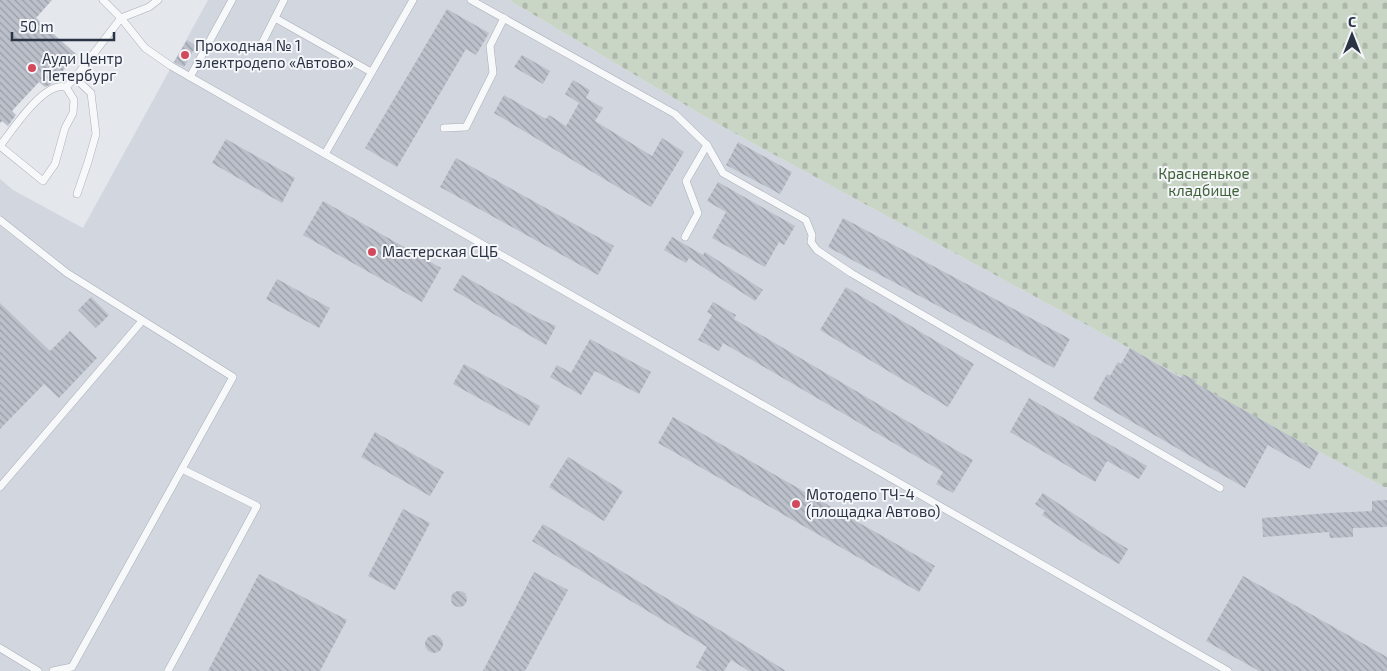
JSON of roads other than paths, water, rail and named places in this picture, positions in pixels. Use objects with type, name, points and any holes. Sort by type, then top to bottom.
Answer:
[{"type":"lane","points":[[102,0],[121,18],[145,48],[171,66],[1228,671]]},
{"type":"lane","points":[[66,88],[121,18],[148,7],[158,0]]},
{"type":"lane","points":[[190,77],[232,0]]},
{"type":"lane","points":[[261,45],[284,0]]},
{"type":"lane","points":[[325,154],[412,0]]},
{"type":"lane","points":[[470,0],[675,114],[707,144],[723,173],[806,220],[812,234],[811,242],[817,250],[851,273],[1220,488]]},
{"type":"lane","points":[[275,18],[372,72]]},
{"type":"lane","points":[[444,128],[466,127],[493,73],[490,46],[504,18]]},
{"type":"lane","points":[[75,78],[91,93],[96,134],[77,194]]},
{"type":"lane","points":[[58,87],[66,88],[74,100],[73,113],[65,128],[55,164],[43,181],[0,146],[30,106],[58,87]]},
{"type":"lane","points":[[686,237],[698,213],[686,181],[707,144]]},
{"type":"lane","points":[[0,220],[66,273],[233,377],[72,667],[53,671]]},
{"type":"lane","points":[[0,487],[142,321]]},
{"type":"lane","points":[[168,671],[256,506],[182,468]]},
{"type":"lane","points":[[0,648],[38,671]]},
{"type":"place","name":"Проходная № 1 электродепо «Автово»","points":[[185,55]]},
{"type":"place","name":"Ауди Центр Петербург","points":[[32,68]]},
{"type":"place","name":"Мастерская СЦБ","points":[[372,252]]},
{"type":"place","name":"Мотодепо ТЧ-4 (площадка Автово)","points":[[796,504]]},
{"type":"park label","name":"Красненькое кладбище","points":[[1204,182]]}]
